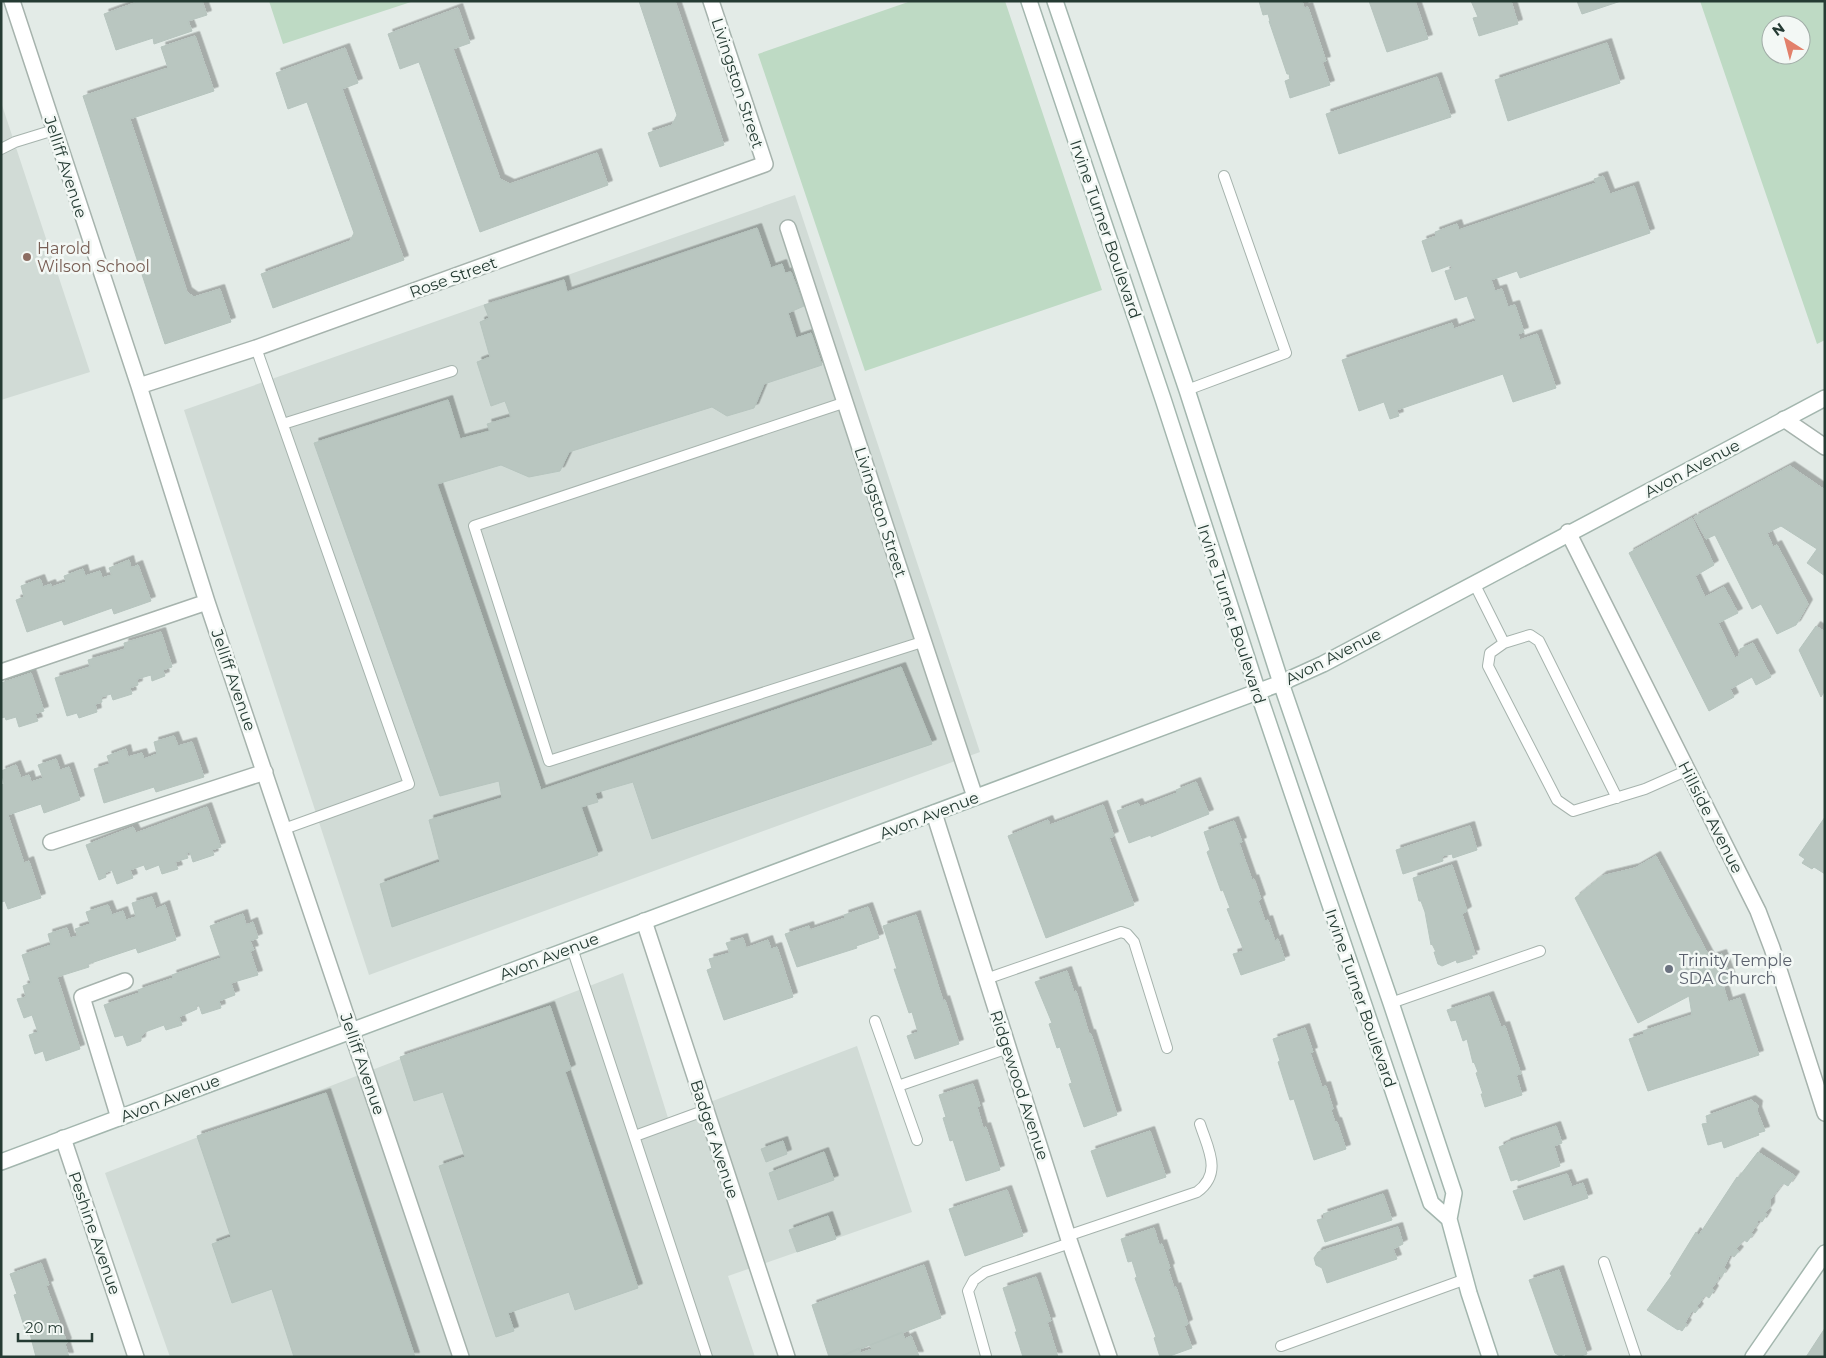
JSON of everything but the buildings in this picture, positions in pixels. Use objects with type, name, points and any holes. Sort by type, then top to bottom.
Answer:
[{"type":"street","name":"Jelliff Avenue","points":[[12,1],[139,386],[207,602],[461,1357]]},
{"type":"street","name":"Livingston Street","points":[[711,1],[765,164]]},
{"type":"street","name":"Irvine Turner Boulevard","points":[[1029,1],[1258,692],[1431,1203],[1449,1219]]},
{"type":"street","name":"Irvine Turner Boulevard","points":[[1055,1],[1187,390],[1281,683],[1454,1193],[1449,1219],[1490,1357]]},
{"type":"street","name":"Rose Street","points":[[139,386],[256,348],[765,164]]},
{"type":"street","name":"Livingston Street","points":[[788,228],[846,402],[922,642],[975,797]]},
{"type":"street","name":"Avon Avenue","points":[[1,1162],[1281,683],[1323,664],[1568,532],[1825,398]]},
{"type":"street","points":[[1784,419],[1825,447]]},
{"type":"street","name":"Hillside Avenue","points":[[1568,532],[1758,911],[1775,957],[1825,1113]]},
{"type":"street","points":[[1,672],[207,602]]},
{"type":"street","points":[[51,842],[265,772]]},
{"type":"street","name":"Ridgewood Avenue","points":[[934,813],[1068,1240],[1109,1357]]},
{"type":"street","name":"Badger Avenue","points":[[644,921],[787,1357]]},
{"type":"street","points":[[119,1118],[82,997],[125,981]]},
{"type":"street","name":"Peshine Avenue","points":[[63,1138],[136,1357]]},
{"type":"street","points":[[1753,1357],[1825,1253]]},
{"type":"lane","points":[[1,148],[54,130]]},
{"type":"lane","points":[[1187,390],[1286,353],[1224,176]]},
{"type":"lane","points":[[256,348],[409,784],[284,829]]},
{"type":"lane","points":[[282,424],[452,371]]},
{"type":"lane","points":[[846,402],[474,526],[480,545],[549,761],[922,642]]},
{"type":"lane","points":[[1474,583],[1504,643]]},
{"type":"lane","points":[[1617,798],[1539,641],[1530,635],[1504,643],[1490,652],[1488,666],[1557,800],[1573,811],[1617,798],[1645,789],[1688,770]]},
{"type":"lane","points":[[986,979],[1122,932],[1127,934],[1134,942],[1167,1048]]},
{"type":"lane","points":[[572,948],[707,1357]]},
{"type":"lane","points":[[1391,1003],[1540,951]]},
{"type":"lane","points":[[875,1021],[917,1140]]},
{"type":"lane","points":[[898,1086],[1008,1048]]},
{"type":"lane","points":[[635,1136],[706,1110]]},
{"type":"lane","points":[[986,1356],[968,1291],[974,1280],[985,1272],[1197,1192],[1205,1186],[1211,1176],[1212,1166],[1200,1124]]},
{"type":"lane","points":[[1604,1262],[1636,1357]]},
{"type":"lane","points":[[1281,1346],[1466,1279]]},
{"type":"shaded area","name":"Harold Wilson School","points":[[1,102],[90,372],[1,400]]},
{"type":"shaded area","points":[[795,195],[980,752],[369,975],[184,410]]},
{"type":"shaded area","points":[[623,973],[668,1118],[857,1046],[912,1212],[728,1276],[755,1357],[170,1357],[105,1173]]},
{"type":"green space","points":[[269,1],[414,1],[283,44]]},
{"type":"green space","points":[[911,1],[1005,1],[1102,290],[865,371],[758,54]]},
{"type":"green space","points":[[1700,1],[1825,1],[1825,340],[1817,344]]},
{"type":"place","name":"Harold Wilson School","points":[[27,257]]},
{"type":"place","name":"Trinity Temple SDA Church","points":[[1669,969]]}]
